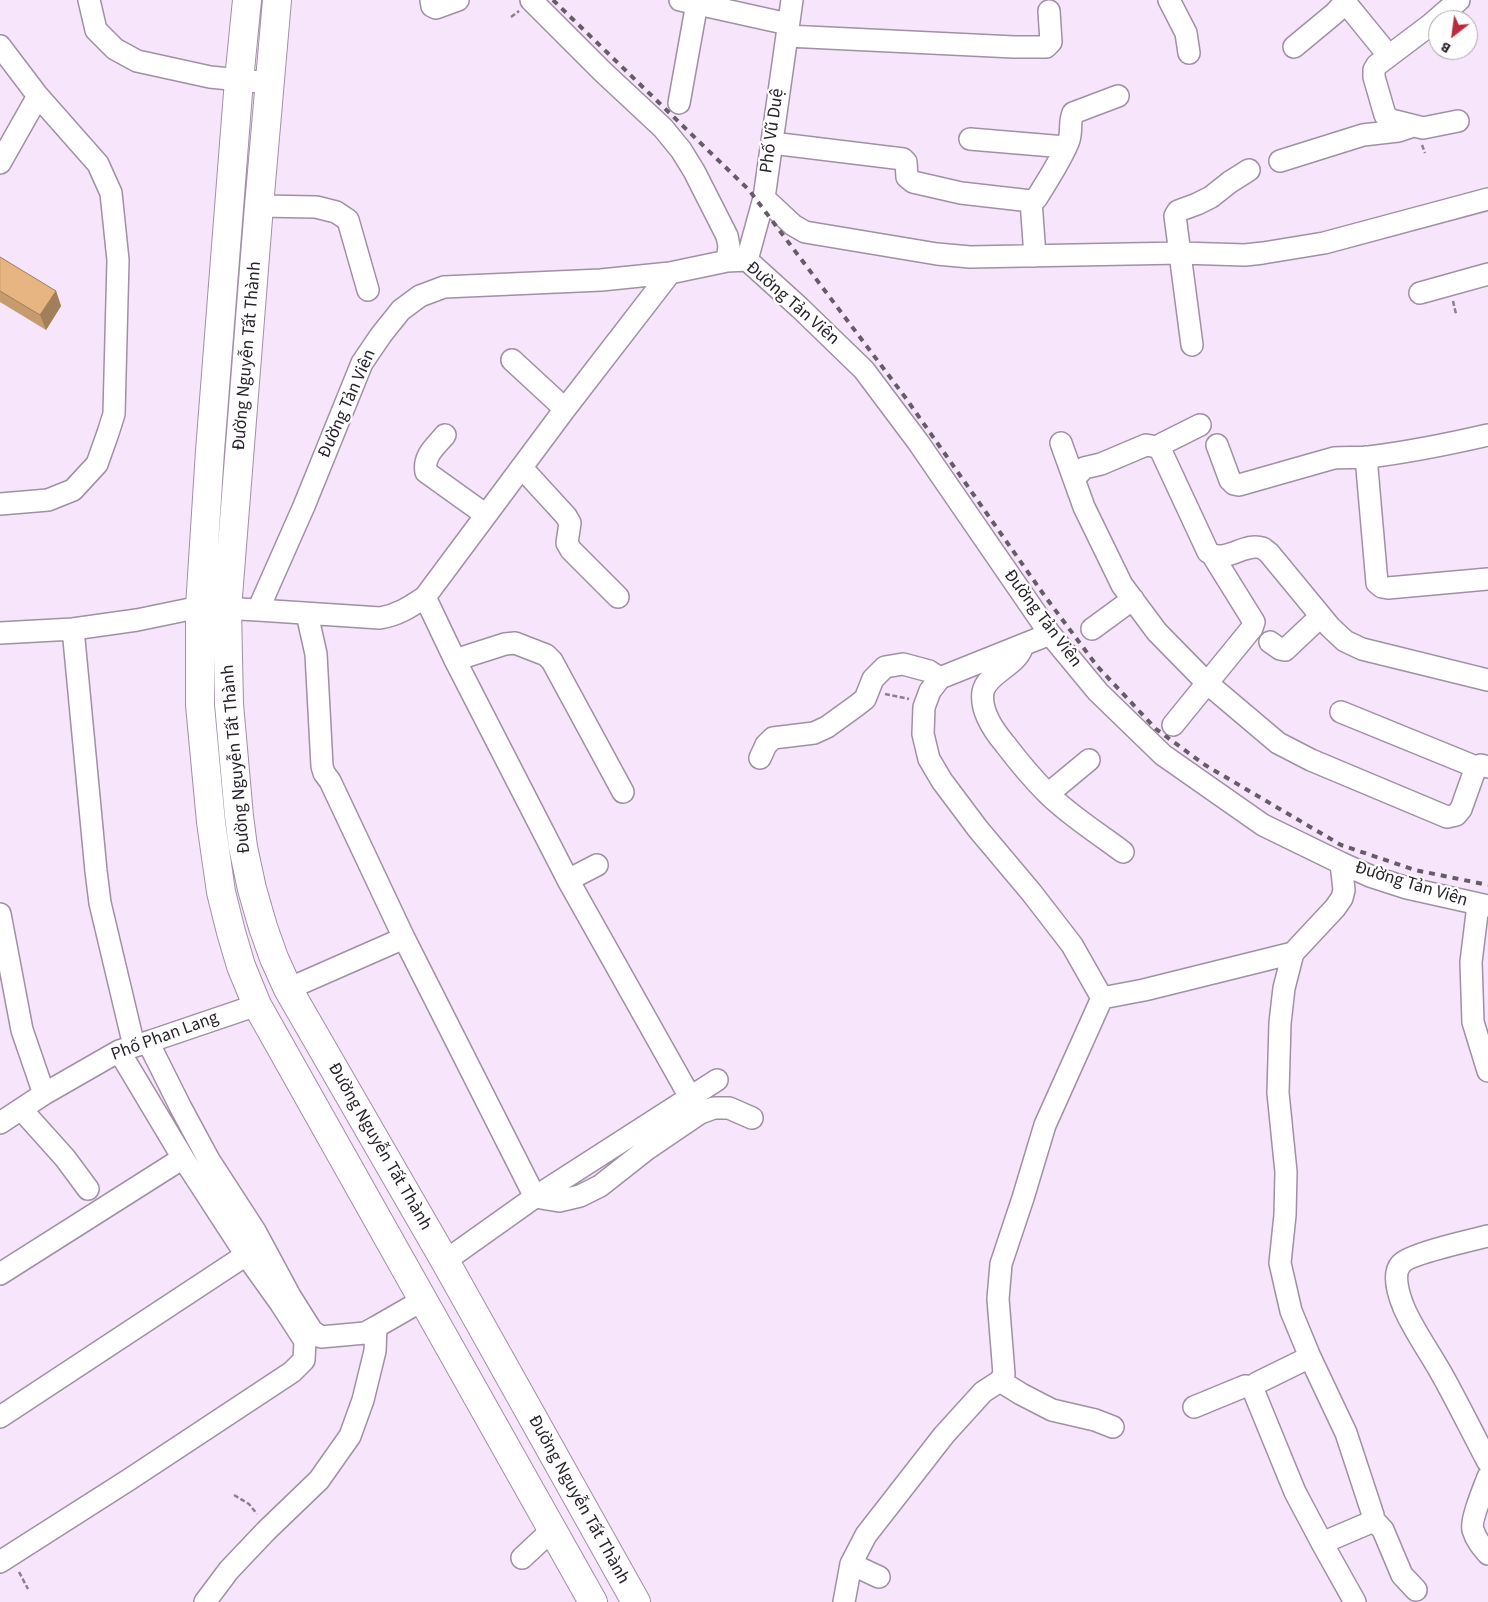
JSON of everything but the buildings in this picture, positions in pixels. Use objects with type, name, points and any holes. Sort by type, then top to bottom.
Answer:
[{"type":"main road","name":"Đường Nguyễn Tất Thành","points":[[247,0],[210,451],[200,607],[200,705],[214,852],[221,892],[241,966],[257,1005],[593,1602]]},
{"type":"main road","name":"Đường Nguyễn Tất Thành","points":[[277,0],[227,608],[229,704],[239,816],[252,889],[274,958],[288,989],[636,1602]]},
{"type":"street","points":[[89,0],[96,30],[114,49],[137,61],[210,77],[270,83]]},
{"type":"street","points":[[431,0],[432,6],[436,8],[458,0]]},
{"type":"street","points":[[531,0],[609,78],[663,128],[681,150],[694,171],[727,236],[729,246],[737,261]]},
{"type":"street","name":"Phố Vũ Duệ","points":[[737,261],[764,198],[792,0]]},
{"type":"street","points":[[1169,0],[1186,33],[1190,53]]},
{"type":"street","points":[[1458,0],[1430,25],[1377,65],[1374,70],[1374,77],[1385,115],[1391,120],[1424,128],[1458,121]]},
{"type":"street","points":[[1294,47],[1335,13],[1346,1],[1389,56]]},
{"type":"street","points":[[679,103],[695,2],[787,30],[1004,46],[1046,47],[1051,42],[1049,11]]},
{"type":"street","points":[[0,46],[38,96],[98,164],[111,193],[118,269],[114,414],[97,464],[73,490],[48,500],[0,504]]},
{"type":"street","points":[[0,163],[38,96]]},
{"type":"street","points":[[772,142],[903,159],[906,162],[907,177],[913,182],[961,194],[1031,201],[1036,199],[1065,147],[1069,138],[1070,119],[1073,113],[1118,96]]},
{"type":"street","points":[[1280,161],[1363,135],[1398,131],[1413,125]]},
{"type":"street","points":[[970,138],[1065,147]]},
{"type":"street","points":[[1192,345],[1175,216],[1178,211],[1211,197],[1249,170]]},
{"type":"street","points":[[764,198],[793,225],[805,232],[937,254],[970,257],[1181,253],[1245,255],[1324,243],[1488,199]]},
{"type":"street","points":[[1031,201],[1035,256]]},
{"type":"street","points":[[259,206],[316,207],[336,212],[348,220],[368,290]]},
{"type":"street","name":"Đường Tản Viên","points":[[258,610],[304,506],[362,364],[380,335],[401,310],[420,296],[444,287],[600,280],[670,273],[737,261],[800,308],[864,370],[918,442],[1050,634],[1098,692],[1163,755],[1263,824],[1341,864],[1407,888],[1483,906]]},
{"type":"street","points":[[0,633],[72,629],[137,620],[200,607],[380,618],[392,616],[405,610],[425,597],[565,409],[670,273]]},
{"type":"street","points":[[1420,293],[1488,274]]},
{"type":"street","points":[[512,360],[565,409]]},
{"type":"street","points":[[1160,451],[1162,444],[1200,425]]},
{"type":"street","points":[[446,435],[427,456],[426,472],[486,515]]},
{"type":"street","points":[[1218,445],[1230,480],[1234,484],[1239,485],[1334,458],[1347,456],[1366,457],[1459,442],[1488,435]]},
{"type":"street","points":[[1061,443],[1084,507],[1122,585],[1158,632],[1207,683],[1278,743],[1310,760],[1447,817],[1456,815],[1461,809],[1482,767],[1341,712]]},
{"type":"street","points":[[1074,479],[1084,468],[1101,464],[1146,445],[1157,448],[1208,552],[1213,556],[1254,622],[1252,628],[1173,725]]},
{"type":"street","points":[[1366,457],[1377,583],[1388,588],[1488,579]]},
{"type":"street","points":[[522,468],[566,516],[570,523],[567,543],[571,550],[618,597]]},
{"type":"street","points":[[1213,556],[1222,556],[1251,548],[1262,548],[1269,553],[1321,616],[1345,641],[1362,649],[1488,680]]},
{"type":"street","points":[[425,597],[455,660],[568,880],[690,1097]]},
{"type":"street","points":[[1092,629],[1133,599]]},
{"type":"street","points":[[307,614],[316,654],[322,766],[404,938],[535,1197]]},
{"type":"street","points":[[1270,642],[1285,650],[1321,616]]},
{"type":"street","points":[[0,1562],[292,1372],[304,1360],[304,1341],[183,1158],[134,1046],[100,903],[72,629]]},
{"type":"street","points":[[1050,634],[940,678],[930,691],[926,702],[923,734],[929,759],[942,781],[978,828],[1032,892],[1072,945],[1102,998]]},
{"type":"street","points":[[455,660],[505,644],[515,643],[546,655],[552,662],[624,792]]},
{"type":"street","points":[[1023,645],[1020,654],[1014,661],[986,683],[983,694],[986,714],[992,728],[1020,765],[1048,794],[1123,852]]},
{"type":"street","points":[[760,758],[766,744],[773,738],[814,733],[827,727],[849,711],[865,699],[874,679],[885,667],[903,664],[929,671],[940,678]]},
{"type":"street","points":[[1048,794],[1089,760]]},
{"type":"street","points":[[1341,864],[1344,890],[1342,898],[1293,953],[1284,988],[1278,1093],[1286,1172],[1286,1215],[1280,1263],[1292,1311],[1310,1357],[1346,1434],[1373,1520],[1383,1530],[1402,1575],[1416,1590]]},
{"type":"street","points":[[568,880],[597,865]]},
{"type":"street","points":[[1483,906],[1471,962],[1473,1022],[1488,1072]]},
{"type":"street","points":[[0,914],[22,1030],[44,1094]]},
{"type":"street","points":[[288,989],[404,938]]},
{"type":"street","points":[[1102,998],[1144,990],[1293,953]]},
{"type":"street","points":[[844,1602],[851,1564],[871,1528],[944,1435],[983,1392],[1000,1381],[1004,1374],[998,1299],[998,1278],[1001,1264],[1045,1125],[1102,998]]},
{"type":"street","name":"Phố Phan Lang","points":[[0,1123],[44,1094],[134,1046],[257,1005]]},
{"type":"street","points":[[134,1046],[181,1108],[209,1160],[255,1231],[290,1296],[312,1331],[322,1337],[365,1333],[423,1300]]},
{"type":"street","points":[[444,1261],[535,1197],[717,1080]]},
{"type":"street","points":[[535,1197],[559,1200],[580,1196],[600,1186],[700,1113],[714,1108],[729,1108],[752,1118]]},
{"type":"street","points":[[21,1109],[65,1158],[88,1189]]},
{"type":"street","points":[[0,1274],[183,1158]]},
{"type":"street","points":[[1488,1236],[1427,1252],[1403,1262],[1399,1266],[1397,1274],[1398,1292],[1404,1308],[1448,1385],[1488,1462]]},
{"type":"street","points":[[0,1417],[246,1255]]},
{"type":"street","points":[[205,1602],[229,1570],[319,1480],[350,1436],[363,1400],[375,1351],[376,1328]]},
{"type":"street","points":[[1310,1357],[1257,1383],[1254,1387],[1254,1392],[1295,1492],[1355,1602]]},
{"type":"street","points":[[1000,1381],[1052,1410],[1095,1420],[1113,1427]]},
{"type":"street","points":[[1194,1407],[1245,1386],[1254,1387]]},
{"type":"street","points":[[1488,1477],[1478,1503],[1472,1528],[1488,1554]]},
{"type":"street","points":[[1322,1543],[1373,1520]]},
{"type":"street","points":[[522,1558],[552,1530]]},
{"type":"street","points":[[851,1564],[879,1578]]},
{"type":"path","points":[[884,694],[926,702]]},
{"type":"path","points":[[234,1495],[249,1504],[257,1513],[266,1531]]},
{"type":"railway","points":[[553,0],[749,190],[905,397],[1044,595],[1097,666],[1156,729],[1205,765],[1341,845],[1415,870],[1488,885]]}]
